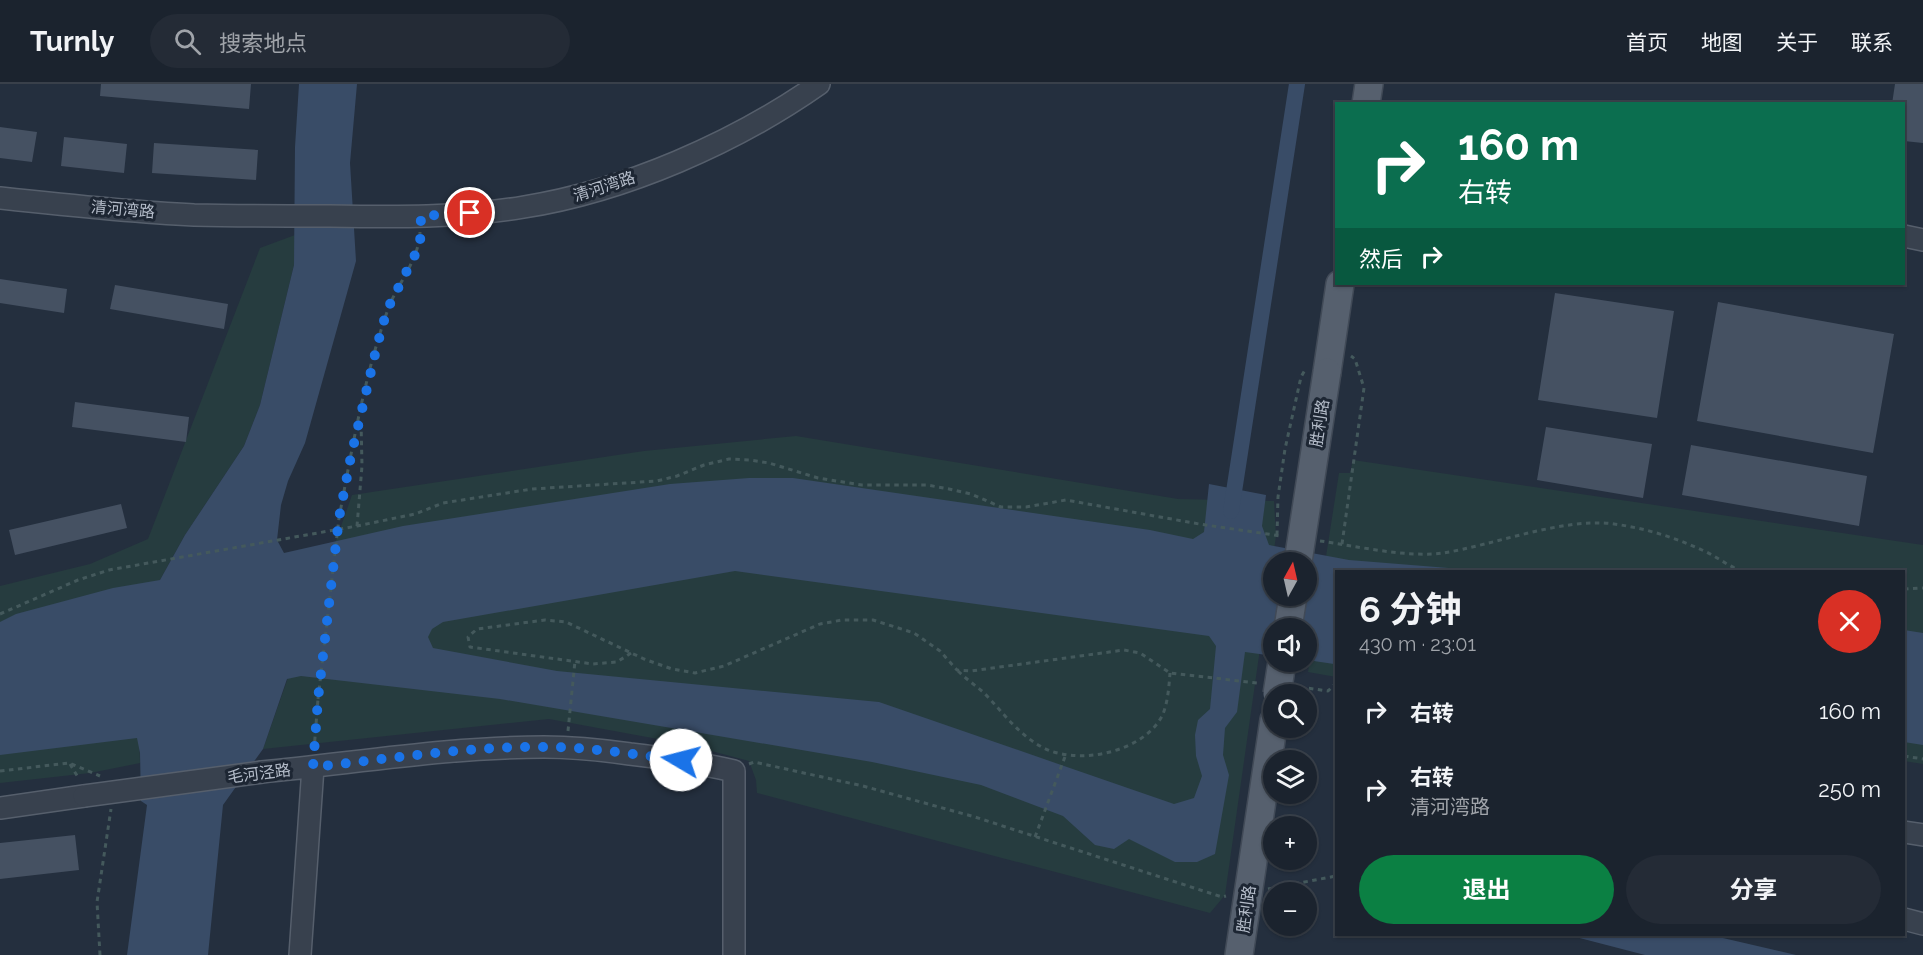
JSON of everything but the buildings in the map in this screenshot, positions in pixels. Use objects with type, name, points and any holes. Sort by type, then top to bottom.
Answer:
[{"type":"main road","points":[[1366,102],[1369,84]]},
{"type":"main road","name":"胜利路","points":[[1299,552],[1316,370],[1331,344],[1340,285]]},
{"type":"main road","name":"胜利路","points":[[1239,955],[1271,738]]},
{"type":"street","name":"清河湾路","points":[[0,198],[193,215],[421,216],[524,208],[573,197],[622,182],[718,142],[762,119],[819,84]]},
{"type":"street","points":[[1905,236],[1923,240]]},
{"type":"street","name":"毛河泾路","points":[[0,808],[262,772],[492,749],[566,748],[702,763],[734,771]]},
{"type":"street","points":[[300,955],[313,767]]},
{"type":"street","points":[[734,771],[734,955]]},
{"type":"street","points":[[1905,832],[1923,836]]},
{"type":"street","points":[[1905,919],[1923,924]]},
{"type":"path","points":[[313,767],[318,699],[339,518],[377,346],[387,310],[420,245],[421,216]]},
{"type":"path","points":[[1331,344],[1355,359],[1364,388],[1342,544],[1416,554],[1442,553],[1559,528],[1612,523],[1641,528],[1673,538],[1703,550],[1739,570]]},
{"type":"path","points":[[1277,535],[1278,497],[1285,448],[1301,377],[1316,370]]},
{"type":"path","points":[[357,526],[362,466],[360,416]]},
{"type":"path","points":[[0,614],[78,580],[110,570],[357,526],[415,514],[443,503],[532,489],[657,481],[729,459],[769,463],[818,478],[862,485],[927,485],[971,494],[1001,507],[1020,508],[1066,500],[1261,533]]},
{"type":"path","points":[[1905,589],[1923,588]]},
{"type":"path","points":[[631,653],[617,662],[593,663],[470,647],[468,637],[477,629],[545,620],[566,622],[631,653],[672,669],[695,673],[724,666],[820,624],[842,620],[873,620],[914,633],[940,651],[1022,735],[1043,748],[1088,757],[1113,752],[1133,743],[1149,731],[1163,715],[1170,673]]},
{"type":"path","points":[[957,669],[970,671],[1124,650],[1140,653],[1170,673],[1263,686]]},
{"type":"path","points":[[566,748],[576,661]]},
{"type":"path","points":[[1317,690],[1328,691],[1335,684]]},
{"type":"path","points":[[1035,837],[1066,754]]},
{"type":"path","points":[[1905,756],[1923,759]]},
{"type":"path","points":[[734,771],[754,762],[863,786],[975,817],[1222,897]]},
{"type":"path","points":[[0,771],[69,763],[103,778]]},
{"type":"path","points":[[100,955],[97,902],[111,810],[110,801]]},
{"type":"path","points":[[1305,882],[1335,876]]},
{"type":"green space","points":[[295,235],[294,265],[260,405],[244,446],[185,535],[160,580],[139,729],[140,763],[90,773],[0,783],[0,586],[90,564],[148,539],[260,248]]},
{"type":"green space","points":[[796,436],[1178,499],[1274,501],[1276,536],[1274,552],[1263,552],[1263,606],[1266,606],[1225,895],[1210,913],[757,793],[756,780],[749,761],[685,744],[549,719],[263,749],[352,495],[644,451]]},
{"type":"green space","points":[[1353,460],[1923,545],[1923,764],[1905,761],[1905,570],[1335,570],[1335,677],[1308,672],[1317,672],[1316,618],[1339,473],[1350,473]]},
{"type":"water","points":[[299,84],[357,84],[350,163],[356,261],[305,443],[288,481],[281,505],[277,540],[284,553],[403,526],[670,484],[749,478],[793,478],[1150,530],[1193,539],[1204,532],[1209,484],[1266,495],[1262,526],[1269,545],[1306,552],[1263,552],[1263,606],[1317,606],[1317,554],[1349,560],[1474,570],[1335,570],[1334,664],[1317,661],[1317,618],[1263,618],[1263,655],[1245,652],[1237,712],[1225,728],[1223,755],[1229,775],[1215,854],[1197,862],[1175,862],[1129,839],[1114,849],[1095,845],[1063,816],[981,785],[872,762],[500,699],[301,676],[287,679],[263,749],[223,805],[208,955],[127,955],[147,805],[141,801],[140,753],[137,738],[0,755],[0,622],[16,614],[113,588],[160,580],[185,535],[244,446],[260,405],[294,265],[295,147]],"holes":[[[735,571],[1209,636],[1216,646],[1210,709],[1198,720],[1195,735],[1196,756],[1202,776],[1194,798],[1174,804],[879,702],[557,671],[433,648],[428,637],[432,629],[443,622]]]},
{"type":"water","points":[[1905,630],[1923,633],[1923,745],[1905,742]]},
{"type":"water","points":[[1572,936],[1714,936],[1796,955],[1645,955]]},
{"type":"waterway","points":[[1231,511],[1297,84]]},
{"type":"route","points":[[470,213],[421,216],[420,245],[387,310],[351,456],[339,518],[318,699],[313,767],[443,753],[544,747],[593,749],[681,760]]}]
